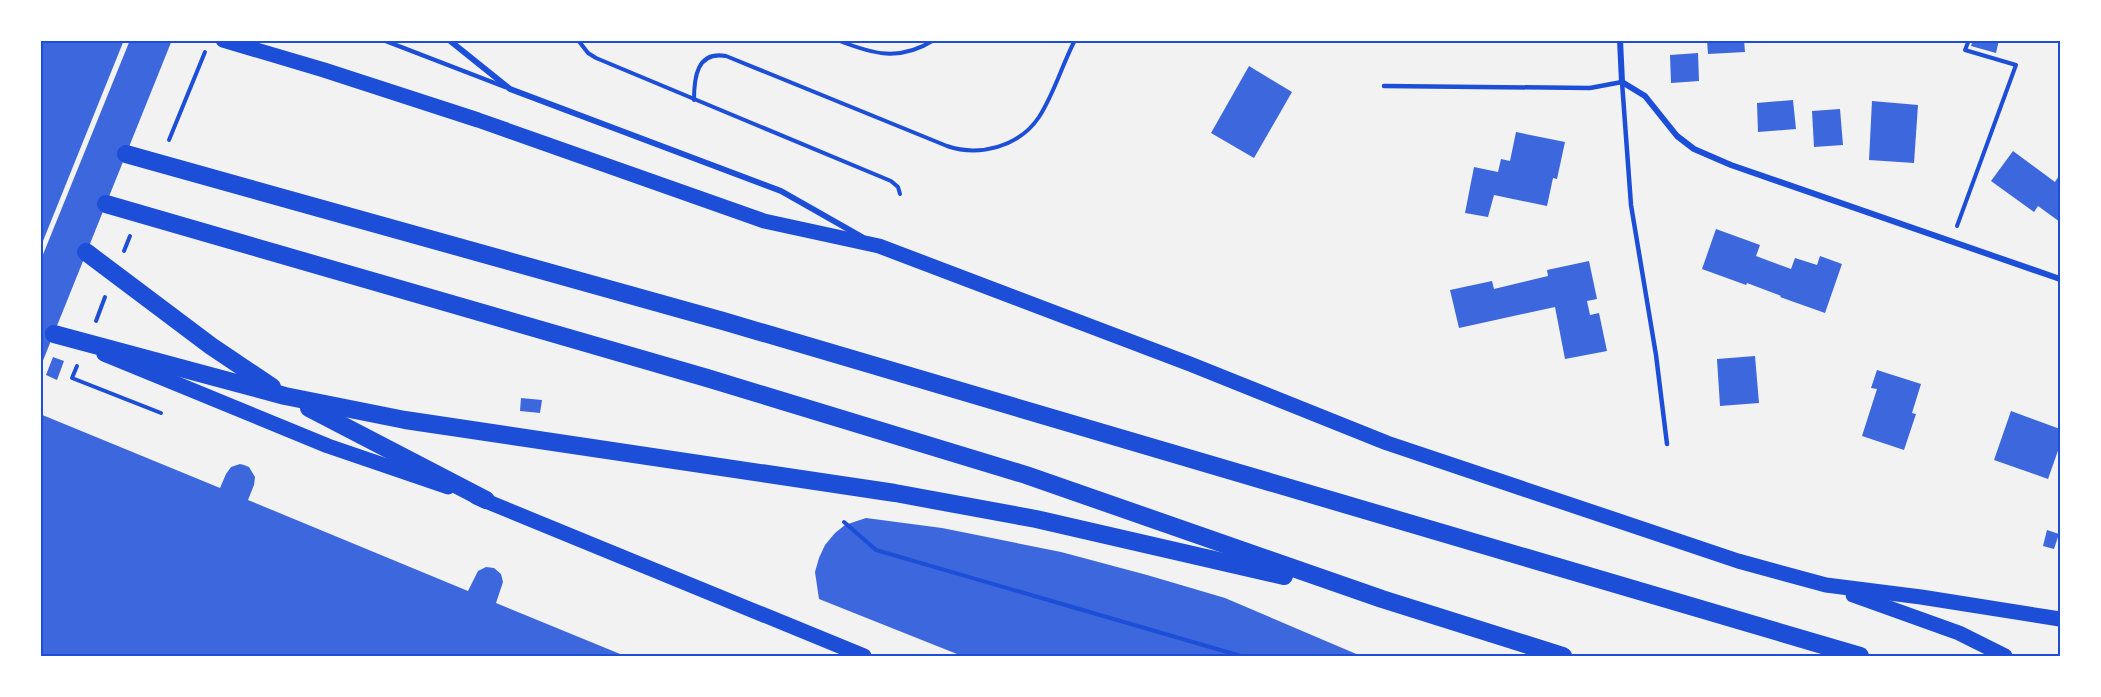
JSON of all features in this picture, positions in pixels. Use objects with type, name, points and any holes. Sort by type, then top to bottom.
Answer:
[{"type":"highway","points":[[126,154],[769,334],[1860,657]]},
{"type":"highway","points":[[106,204],[707,378],[1026,475],[1382,599],[1563,657]]},
{"type":"highway","points":[[86,252],[211,346],[285,396],[349,427],[486,500]]},
{"type":"highway","points":[[54,333],[285,396],[417,422],[895,493],[1036,519],[1382,599]]},
{"type":"main road","points":[[223,40],[478,120],[764,221],[879,246],[1190,364],[1387,443],[1738,561],[1826,585],[1959,633],[2005,657]]},
{"type":"main road","points":[[54,333],[327,446],[486,500],[864,657]]},
{"type":"main road","points":[[1826,585],[2061,619]]},
{"type":"street","points":[[449,40],[510,88],[781,191],[879,246]]},
{"type":"street","points":[[1620,40],[1622,82],[1645,96],[1677,136],[1694,149],[1731,165],[2061,279]]},
{"type":"lane","points":[[383,40],[510,88]]},
{"type":"lane","points":[[1384,86],[1590,88],[1622,82],[1631,205],[1656,355],[1667,444]]},
{"type":"path","points":[[578,40],[588,54],[596,58],[891,181],[898,187],[900,194]]},
{"type":"path","points":[[837,40],[874,53],[897,54],[914,51],[934,40]]},
{"type":"path","points":[[694,100],[695,75],[702,62],[716,55],[726,56],[947,146],[965,151],[984,151],[1011,141],[1026,131],[1038,118],[1075,40]]},
{"type":"path","points":[[1952,240],[2016,65],[1965,50],[1969,40]]},
{"type":"path","points":[[82,381],[161,413]]},
{"type":"path","points":[[844,522],[876,550],[1241,657]]},
{"type":"building","points":[[40,40],[124,40],[41,246],[40,246]]},
{"type":"building","points":[[130,40],[172,40],[40,368],[40,262]]},
{"type":"building","points":[[1707,40],[1744,40],[1745,52],[1708,54]]},
{"type":"building","points":[[1973,40],[1999,40],[1996,53],[1971,46]]},
{"type":"building","points":[[1698,53],[1699,81],[1671,83],[1670,55]]},
{"type":"building","points":[[1249,66],[1292,92],[1254,158],[1211,133]]},
{"type":"building","points":[[1793,100],[1796,129],[1758,132],[1757,103]]},
{"type":"building","points":[[1872,101],[1918,105],[1914,163],[1869,160]]},
{"type":"building","points":[[1840,109],[1843,145],[1814,147],[1812,111]]},
{"type":"building","points":[[1516,132],[1565,142],[1557,179],[1553,178],[1547,206],[1494,195],[1488,217],[1465,213],[1474,167],[1498,172],[1501,159],[1510,161]]},
{"type":"building","points":[[2013,151],[2055,182],[2060,174],[2060,222],[2038,206],[2034,212],[1991,181]]},
{"type":"building","points":[[1716,229],[1760,245],[1756,256],[1791,269],[1795,258],[1817,265],[1820,256],[1842,264],[1825,313],[1747,283],[1746,285],[1702,269]]},
{"type":"building","points":[[1589,261],[1597,299],[1587,301],[1590,315],[1599,313],[1607,351],[1565,359],[1555,307],[1459,328],[1450,290],[1492,281],[1494,289],[1548,276],[1547,270]]},
{"type":"building","points":[[1755,356],[1759,403],[1720,406],[1717,359]]},
{"type":"building","points":[[53,357],[64,361],[57,380],[46,375]]},
{"type":"building","points":[[1877,370],[1921,384],[1912,413],[1916,414],[1904,450],[1862,436],[1877,389],[1871,388]]},
{"type":"building","points":[[521,398],[542,400],[540,413],[520,411]]},
{"type":"building","points":[[2011,411],[2060,429],[2060,445],[2048,479],[1994,460]]},
{"type":"building","points":[[40,414],[220,488],[231,467],[240,464],[249,467],[255,477],[248,500],[468,591],[478,571],[486,567],[494,568],[501,574],[503,582],[496,603],[625,656],[40,656]]},
{"type":"building","points":[[866,518],[942,528],[1061,552],[1147,575],[1225,598],[1361,656],[962,656],[819,599],[815,572],[825,545],[845,525]]},
{"type":"building","points":[[2047,530],[2059,534],[2054,549],[2043,546]]}]
